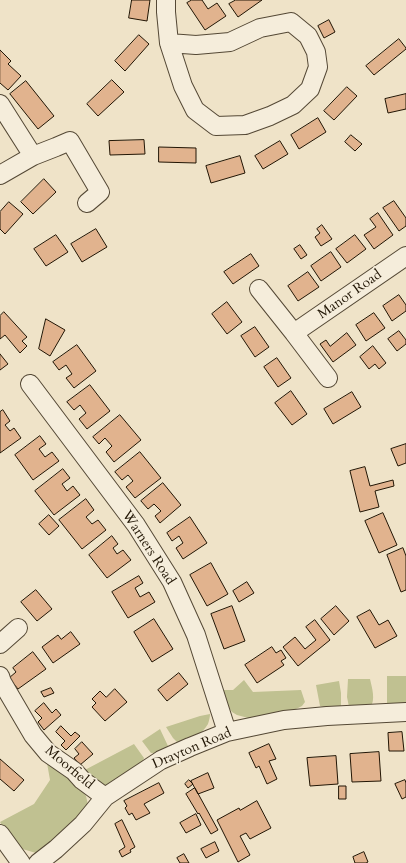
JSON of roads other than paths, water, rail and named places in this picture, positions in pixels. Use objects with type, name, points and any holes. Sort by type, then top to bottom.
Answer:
[{"type":"street","points":[[166,0],[169,43],[183,86],[195,110],[216,126],[245,125],[270,116],[293,105],[310,89],[318,67],[316,52],[308,36],[291,22],[260,28],[230,42],[196,45],[169,43]]},
{"type":"street","points":[[0,104],[33,156]]},
{"type":"street","points":[[0,175],[33,156],[70,141],[100,192],[87,203]]},
{"type":"street","name":"Manor Road","points":[[294,333],[406,256]]},
{"type":"street","points":[[258,289],[328,378]]},
{"type":"street","name":"Warners Road","points":[[30,384],[136,526],[172,582],[196,635],[227,732]]},
{"type":"street","points":[[0,644],[18,628]]},
{"type":"street","name":"Moorfield","points":[[0,676],[33,735],[48,753],[104,797]]},
{"type":"street","name":"Drayton Road","points":[[38,863],[56,849],[83,824],[104,797],[161,760],[227,732],[284,720],[406,712]]},
{"type":"street","points":[[0,834],[21,863]]}]
